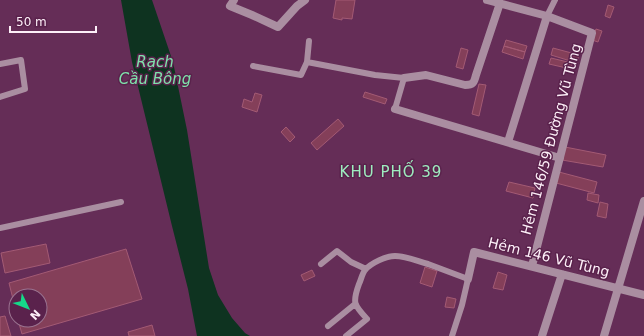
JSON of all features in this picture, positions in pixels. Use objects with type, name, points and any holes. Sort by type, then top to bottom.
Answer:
[{"type":"street","points":[[231,2],[252,15],[278,27],[297,6],[305,0]]},
{"type":"street","name":"Hẻm 146/59 Đường Vũ Tùng","points":[[487,0],[547,16],[592,33],[532,266]]},
{"type":"street","points":[[404,78],[426,75],[465,85],[472,84],[500,4]]},
{"type":"street","points":[[508,142],[547,16]]},
{"type":"street","points":[[396,109],[560,158]]},
{"type":"street","points":[[604,336],[644,201]]},
{"type":"street","name":"Hẻm 146 Vũ Tùng","points":[[468,279],[474,252],[644,295]]},
{"type":"street","points":[[542,336],[562,274]]},
{"type":"lane","points":[[547,16],[555,0]]},
{"type":"lane","points":[[253,66],[301,75],[307,62],[309,41]]},
{"type":"lane","points":[[0,64],[21,60],[26,89],[0,97]]},
{"type":"lane","points":[[307,62],[404,78],[396,109]]},
{"type":"lane","points":[[0,228],[121,202]]},
{"type":"lane","points":[[321,264],[337,251],[351,262],[366,269]]},
{"type":"lane","points":[[346,336],[367,320],[356,308],[355,304],[358,285],[366,269],[380,260],[395,256],[420,262],[468,279],[462,305],[452,336]]},
{"type":"lane","points":[[328,326],[355,304]]},
{"type":"water","name":"Rạch Cầu Bông","points":[[121,0],[152,0],[173,62],[187,130],[209,268],[218,295],[232,318],[245,333],[250,336],[197,336],[188,289],[132,62]]},
{"type":"building","points":[[336,0],[355,0],[352,19],[342,18],[342,20],[333,18]]},
{"type":"building","points":[[608,5],[614,7],[610,18],[605,16]]},
{"type":"building","points":[[596,29],[602,31],[598,42],[592,40]]},
{"type":"building","points":[[506,40],[527,46],[525,52],[504,46]]},
{"type":"building","points":[[504,46],[525,52],[523,59],[502,52]]},
{"type":"building","points":[[461,48],[468,50],[463,69],[456,67]]},
{"type":"building","points":[[553,48],[579,55],[577,63],[551,55]]},
{"type":"building","points":[[551,58],[572,63],[571,69],[549,64]]},
{"type":"building","points":[[479,84],[486,85],[479,116],[472,114]]},
{"type":"building","points":[[365,92],[387,99],[385,104],[363,97]]},
{"type":"building","points":[[255,93],[262,95],[257,112],[242,107],[244,99],[252,102]]},
{"type":"building","points":[[338,119],[344,126],[317,150],[311,143]]},
{"type":"building","points":[[286,127],[295,137],[290,142],[281,132]]},
{"type":"building","points":[[565,147],[606,155],[603,167],[562,160]]},
{"type":"building","points":[[559,172],[597,182],[594,193],[556,183]]},
{"type":"building","points":[[509,182],[535,188],[533,198],[506,191]]},
{"type":"building","points":[[588,193],[599,195],[598,203],[587,200]]},
{"type":"building","points":[[600,202],[608,204],[606,218],[597,216]]},
{"type":"building","points":[[46,244],[50,263],[5,273],[1,253]]},
{"type":"building","points":[[126,249],[142,299],[48,326],[48,288],[10,288],[9,283]]},
{"type":"building","points":[[425,267],[437,271],[432,287],[420,283]]},
{"type":"building","points":[[312,270],[315,276],[304,281],[301,275]]},
{"type":"building","points":[[498,272],[507,275],[503,290],[493,288]]},
{"type":"building","points":[[447,297],[456,299],[454,308],[445,307]]},
{"type":"building","points":[[5,316],[11,336],[0,336],[0,317]]},
{"type":"building","points":[[152,325],[155,336],[129,336],[128,332]]},
{"type":"building","points":[[20,328],[43,328],[22,334]]},
{"type":"district","name":"KHU PHỐ 39","points":[[391,172]]}]
